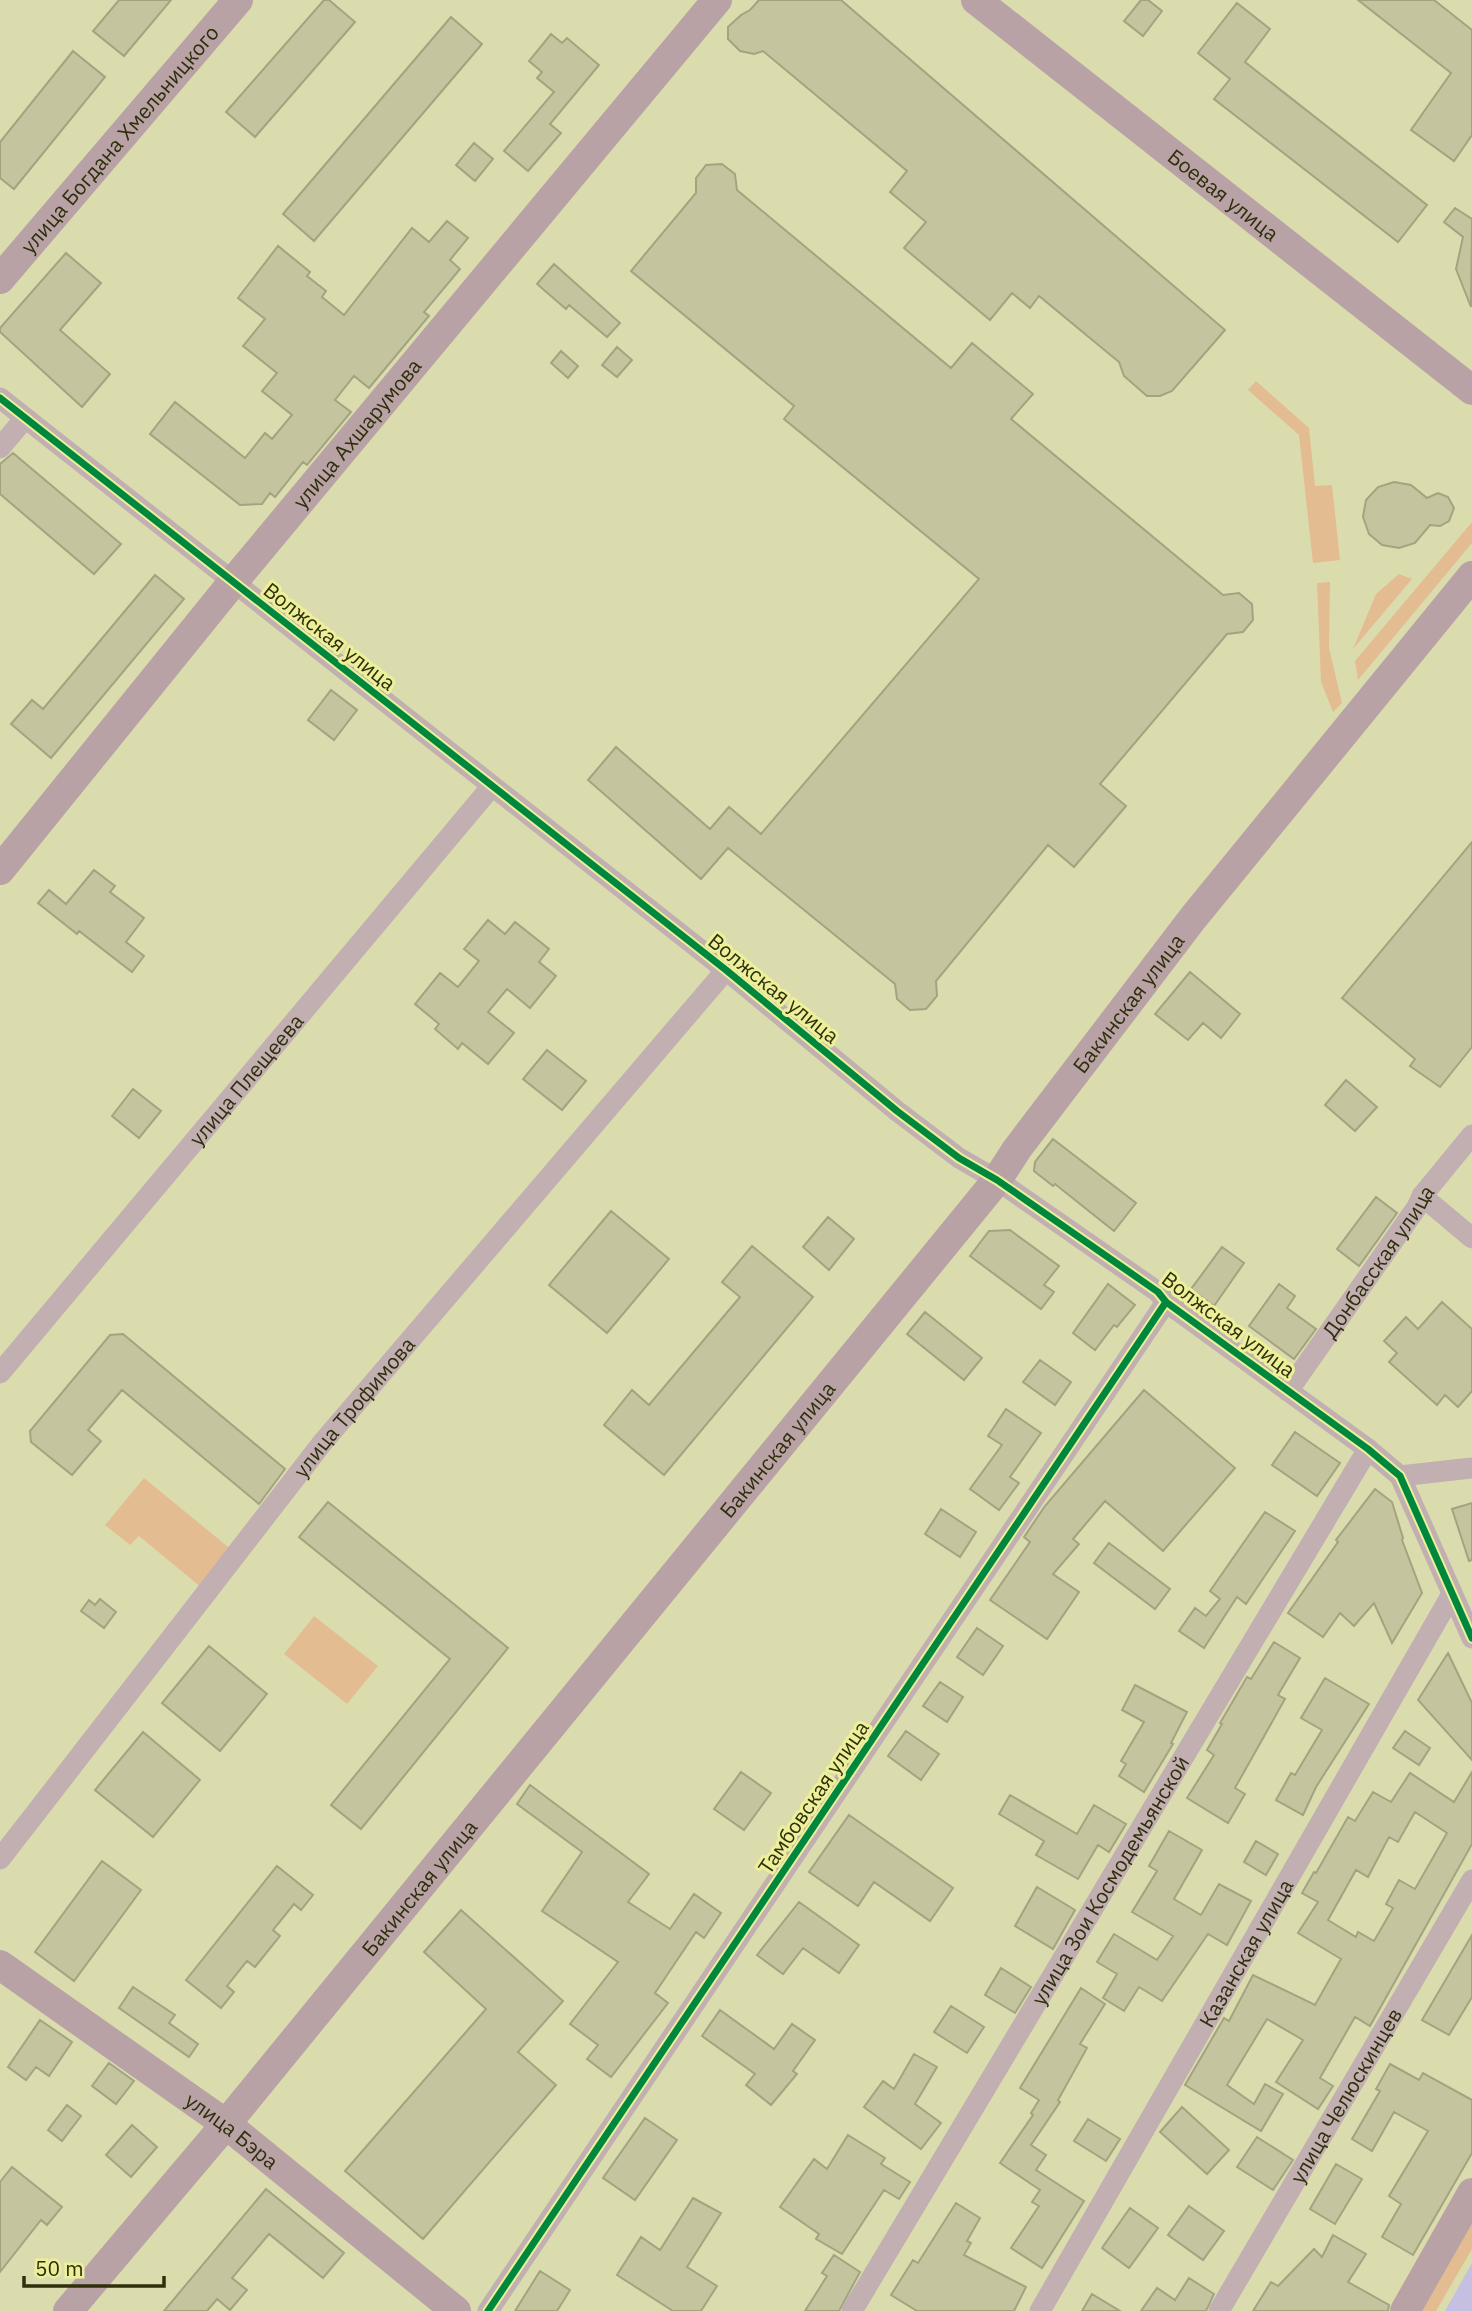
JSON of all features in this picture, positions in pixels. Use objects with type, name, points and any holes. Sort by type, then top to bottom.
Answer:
[{"type":"main road","name":"улица Богдана Хмельницкого","points":[[0,279],[238,0]]},
{"type":"main road","name":"улица Ахшарумова","points":[[0,870],[233,582],[717,0]]},
{"type":"main road","name":"Боевая улица","points":[[976,0],[1472,390]]},
{"type":"main road","name":"Бакинская улица","points":[[68,2311],[226,2124],[997,1180],[1193,918],[1472,576]]},
{"type":"main road","name":"улица Бэра","points":[[0,1965],[226,2124],[456,2311]]},
{"type":"main road","points":[[1405,2311],[1472,2193]]},
{"type":"street","name":"Волжская улица","points":[[0,398],[726,970],[897,1111],[959,1158],[997,1180],[1158,1292],[1166,1302],[1368,1449],[1400,1476],[1472,1638]]},
{"type":"street","points":[[0,448],[25,418]]},
{"type":"street","name":"улица Плещеева","points":[[0,1373],[492,786]]},
{"type":"street","name":"улица Трофимова","points":[[0,1859],[323,1442],[726,970]]},
{"type":"street","name":"Донбасская улица","points":[[1288,1391],[1418,1206],[1422,1196],[1472,1135]]},
{"type":"street","points":[[1422,1196],[1472,1238]]},
{"type":"street","name":"Тамбовская улица","points":[[488,2311],[1166,1302]]},
{"type":"street","name":"улица Зои Космодемьянской","points":[[852,2311],[1368,1449]]},
{"type":"street","points":[[1400,1476],[1472,1468]]},
{"type":"street","name":"Казанская улица","points":[[1040,2311],[1452,1594]]},
{"type":"street","name":"улица Челюскинцев","points":[[1219,2311],[1472,1880]]},
{"type":"shaded area","points":[[1256,381],[1309,428],[1315,486],[1332,485],[1340,560],[1313,563],[1299,435],[1248,390]]},
{"type":"shaded area","points":[[1472,522],[1472,543],[1358,680],[1355,661]]},
{"type":"shaded area","points":[[1399,574],[1412,579],[1353,649],[1376,594]]},
{"type":"shaded area","points":[[1330,582],[1329,648],[1342,703],[1333,712],[1321,682],[1317,583]]},
{"type":"shaded area","points":[[144,1478],[233,1551],[202,1588],[139,1536],[130,1545],[105,1525]]},
{"type":"shaded area","points":[[314,1616],[378,1666],[347,1704],[284,1654]]},
{"type":"shaded area","points":[[1472,2215],[1472,2249],[1436,2311],[1417,2311]]},
{"type":"shaded area","points":[[1472,2263],[1472,2311],[1445,2311]]},
{"type":"building","points":[[119,0],[171,0],[124,56],[93,31]]},
{"type":"building","points":[[324,0],[329,0],[355,22],[255,137],[226,112]]},
{"type":"building","points":[[759,0],[841,0],[1225,330],[1172,391],[1160,396],[1147,396],[1124,376],[1119,362],[1039,296],[1030,308],[1012,293],[990,320],[904,248],[926,222],[890,192],[907,171],[763,51],[754,54],[740,51],[728,39],[728,27]]},
{"type":"building","points":[[1141,0],[1148,0],[1162,11],[1143,36],[1124,21]]},
{"type":"building","points":[[1358,0],[1434,0],[1472,30],[1472,135],[1454,161],[1411,130],[1451,73]]},
{"type":"building","points":[[1237,3],[1270,29],[1245,62],[1427,205],[1398,242],[1214,99],[1230,79],[1198,53]]},
{"type":"building","points":[[451,17],[482,44],[314,241],[283,214]]},
{"type":"building","points":[[551,34],[562,43],[567,38],[599,65],[550,124],[561,133],[528,171],[504,151],[554,92],[537,78],[542,72],[529,61]]},
{"type":"building","points":[[73,51],[105,77],[14,189],[0,178],[0,142]]},
{"type":"building","points":[[474,143],[493,159],[475,181],[456,165]]},
{"type":"building","points":[[722,164],[735,174],[737,190],[951,368],[972,343],[1033,394],[1011,419],[1223,595],[1239,593],[1252,604],[1253,620],[1243,632],[1227,634],[1100,784],[1126,806],[1074,867],[1048,845],[936,981],[937,996],[926,1009],[910,1010],[897,999],[895,984],[728,848],[701,879],[588,780],[616,747],[710,829],[729,807],[761,834],[979,579],[784,419],[794,406],[631,271],[696,193],[696,178],[706,165]]},
{"type":"building","points":[[1455,208],[1472,219],[1471,307],[1456,269],[1463,237],[1444,222]]},
{"type":"building","points":[[447,221],[468,238],[450,260],[460,269],[424,312],[429,316],[369,388],[354,376],[335,400],[351,412],[307,465],[303,462],[275,497],[270,493],[262,504],[240,505],[150,434],[175,402],[245,458],[265,433],[272,439],[292,415],[262,391],[277,373],[243,346],[265,319],[238,298],[278,246],[310,272],[307,276],[326,291],[322,297],[344,315],[412,228],[429,242]]},
{"type":"building","points":[[66,253],[101,283],[60,330],[110,374],[82,407],[0,332],[0,328]]},
{"type":"building","points":[[554,264],[620,323],[607,337],[569,305],[566,309],[537,284]]},
{"type":"building","points":[[617,347],[632,360],[617,377],[602,365]]},
{"type":"building","points":[[561,351],[578,366],[568,378],[551,363]]},
{"type":"building","points":[[13,453],[121,544],[94,574],[0,494],[0,464]]},
{"type":"building","points":[[1394,482],[1411,485],[1427,498],[1438,493],[1448,497],[1454,508],[1449,521],[1440,526],[1430,525],[1415,543],[1399,548],[1382,545],[1369,534],[1363,517],[1366,500],[1378,487]]},
{"type":"building","points":[[155,575],[184,599],[51,758],[11,724],[32,700],[43,709]]},
{"type":"building","points":[[331,690],[357,710],[334,740],[308,720]]},
{"type":"building","points":[[1472,842],[1472,1047],[1440,1087],[1410,1066],[1415,1059],[1342,998]]},
{"type":"building","points":[[94,870],[115,886],[110,892],[144,918],[126,942],[144,956],[132,972],[38,903],[49,890],[66,904]]},
{"type":"building","points":[[488,920],[505,934],[515,922],[549,949],[539,962],[556,976],[530,1008],[507,989],[488,1012],[514,1033],[488,1064],[462,1043],[458,1049],[435,1029],[439,1024],[415,1004],[440,973],[458,987],[479,961],[464,949]]},
{"type":"building","points":[[1190,972],[1240,1014],[1221,1038],[1203,1023],[1188,1040],[1155,1014]]},
{"type":"building","points":[[547,1050],[586,1081],[562,1110],[523,1079]]},
{"type":"building","points":[[1346,1080],[1377,1107],[1355,1131],[1325,1105]]},
{"type":"building","points":[[133,1089],[161,1111],[139,1138],[112,1116]]},
{"type":"building","points":[[1053,1139],[1136,1203],[1114,1231],[1055,1184],[1053,1186],[1034,1171],[1035,1162]]},
{"type":"building","points":[[1376,1197],[1397,1213],[1359,1266],[1337,1249]]},
{"type":"building","points":[[611,1211],[669,1259],[607,1333],[549,1285]]},
{"type":"building","points":[[828,1217],[854,1239],[829,1270],[803,1247]]},
{"type":"building","points":[[1010,1230],[1059,1266],[1044,1285],[1054,1292],[1041,1309],[970,1256],[989,1231]]},
{"type":"building","points":[[752,1246],[813,1297],[664,1475],[604,1425],[632,1390],[649,1405],[740,1297],[722,1282]]},
{"type":"building","points":[[1222,1247],[1244,1263],[1214,1306],[1191,1289]]},
{"type":"building","points":[[1108,1284],[1135,1305],[1117,1327],[1114,1325],[1095,1350],[1073,1333]]},
{"type":"building","points":[[1279,1284],[1295,1296],[1287,1308],[1316,1329],[1294,1359],[1249,1326]]},
{"type":"building","points":[[1442,1302],[1472,1329],[1472,1391],[1458,1407],[1445,1395],[1437,1405],[1389,1362],[1397,1353],[1384,1341],[1406,1317],[1418,1329]]},
{"type":"building","points":[[925,1312],[982,1358],[964,1380],[907,1334]]},
{"type":"building","points":[[123,1334],[285,1469],[259,1504],[122,1390],[88,1430],[101,1441],[72,1475],[31,1442],[30,1431],[110,1335]]},
{"type":"building","points":[[1040,1360],[1071,1382],[1055,1405],[1023,1382]]},
{"type":"building","points":[[1144,1390],[1235,1468],[1163,1551],[1105,1501],[1073,1539],[1079,1544],[1053,1574],[1079,1592],[1047,1639],[990,1600],[1030,1542],[1024,1537],[1045,1506]]},
{"type":"building","points":[[1006,1409],[1041,1433],[1010,1477],[1019,1483],[999,1510],[970,1489],[1002,1445],[988,1436]]},
{"type":"building","points":[[1295,1432],[1340,1463],[1317,1496],[1272,1465]]},
{"type":"building","points":[[1375,1489],[1392,1502],[1402,1540],[1422,1593],[1392,1643],[1374,1603],[1354,1626],[1340,1613],[1323,1637],[1288,1613],[1338,1542],[1336,1540]]},
{"type":"building","points":[[328,1502],[508,1648],[361,1829],[331,1805],[450,1659],[299,1537]]},
{"type":"building","points":[[1472,1503],[1472,1560],[1469,1561],[1452,1509]]},
{"type":"building","points":[[941,1509],[976,1532],[960,1557],[925,1534]]},
{"type":"building","points":[[1265,1512],[1295,1531],[1246,1604],[1237,1597],[1204,1648],[1179,1631],[1195,1608],[1206,1616],[1220,1599],[1210,1591]]},
{"type":"building","points":[[1109,1543],[1170,1589],[1155,1609],[1094,1563]]},
{"type":"building","points":[[100,1599],[116,1612],[104,1628],[81,1611],[89,1600],[95,1605]]},
{"type":"building","points":[[977,1628],[1003,1646],[983,1675],[957,1657]]},
{"type":"building","points":[[1274,1642],[1300,1658],[1278,1695],[1285,1699],[1235,1788],[1245,1794],[1228,1823],[1187,1798],[1214,1755],[1207,1750],[1222,1724],[1220,1723],[1247,1677],[1251,1679]]},
{"type":"building","points":[[209,1646],[267,1694],[220,1751],[162,1703]]},
{"type":"building","points":[[1448,1653],[1472,1703],[1472,1760],[1418,1700]]},
{"type":"building","points":[[1325,1678],[1369,1704],[1316,1787],[1303,1815],[1276,1800],[1291,1773],[1295,1775],[1322,1730],[1301,1718]]},
{"type":"building","points":[[940,1682],[963,1697],[947,1722],[923,1706]]},
{"type":"building","points":[[1135,1685],[1187,1712],[1171,1743],[1173,1744],[1144,1792],[1119,1776],[1126,1764],[1121,1761],[1144,1722],[1122,1710]]},
{"type":"building","points":[[906,1731],[939,1754],[921,1780],[888,1756]]},
{"type":"building","points":[[1405,1731],[1430,1748],[1419,1765],[1393,1748]]},
{"type":"building","points":[[143,1732],[200,1780],[153,1837],[95,1790]]},
{"type":"building","points":[[741,1772],[771,1793],[744,1830],[714,1809]]},
{"type":"building","points":[[1472,1772],[1472,1844],[1370,2026],[1355,2017],[1320,2078],[1333,2086],[1318,2109],[1276,2082],[1303,2040],[1267,2019],[1227,2085],[1254,2104],[1265,2084],[1283,2094],[1261,2131],[1185,2085],[1224,2018],[1229,2021],[1253,1975],[1315,2005],[1341,1959],[1298,1933],[1318,1902],[1302,1893],[1348,1817],[1355,1821],[1373,1792],[1391,1802],[1410,1773],[1454,1802]],"holes":[[[1415,1812],[1447,1833],[1415,1889],[1399,1880],[1386,1904],[1393,1908],[1374,1941],[1358,1932],[1356,1937],[1328,1920],[1356,1870],[1368,1877],[1389,1837],[1398,1842]]]},
{"type":"building","points":[[530,1785],[649,1874],[628,1902],[670,1929],[694,1894],[721,1913],[704,1938],[696,1932],[655,1993],[668,2003],[611,2077],[587,2059],[598,2045],[570,2024],[618,1962],[542,1911],[582,1852],[517,1804]]},
{"type":"building","points":[[1010,1795],[1077,1834],[1094,1805],[1126,1824],[1109,1852],[1098,1845],[1078,1879],[1036,1855],[1044,1841],[999,1814]]},
{"type":"building","points":[[849,1815],[953,1888],[930,1921],[874,1882],[858,1906],[809,1872]]},
{"type":"building","points":[[1169,1831],[1202,1850],[1174,1899],[1201,1915],[1219,1884],[1251,1901],[1227,1945],[1208,1934],[1162,2001],[1139,1987],[1124,2011],[1103,1998],[1117,1974],[1097,1962],[1114,1934],[1157,1960],[1173,1936],[1132,1912],[1157,1871],[1149,1866]]},
{"type":"building","points":[[1256,1841],[1278,1854],[1266,1875],[1244,1862]]},
{"type":"building","points":[[102,1861],[141,1890],[74,1981],[35,1952]]},
{"type":"building","points":[[277,1866],[313,1895],[301,1910],[294,1904],[273,1930],[280,1936],[255,1967],[247,1961],[227,1986],[234,1992],[221,2008],[186,1980]]},
{"type":"building","points":[[1037,1887],[1075,1910],[1053,1949],[1015,1926]]},
{"type":"building","points":[[799,1902],[859,1945],[839,1973],[803,1948],[783,1974],[757,1955]]},
{"type":"building","points":[[461,1910],[563,2001],[518,2052],[556,2085],[423,2239],[345,2171],[486,2009],[424,1952]]},
{"type":"building","points":[[1472,1935],[1472,1997],[1449,2035],[1422,2020]]},
{"type":"building","points":[[1001,1968],[1031,1987],[1015,2013],[985,1995]]},
{"type":"building","points":[[133,1987],[175,2015],[169,2023],[198,2044],[189,2057],[119,2008]]},
{"type":"building","points":[[1081,1988],[1105,2004],[1080,2044],[1087,2048],[1058,2100],[1060,2102],[1031,2145],[1046,2155],[1036,2170],[1084,2201],[1042,2268],[1011,2248],[1039,2206],[1032,2202],[1040,2190],[1000,2163],[1033,2115],[1031,2113],[1039,2100],[1020,2088]]},
{"type":"building","points":[[951,2006],[984,2027],[967,2053],[934,2032]]},
{"type":"building","points":[[720,2010],[774,2049],[792,2024],[815,2040],[793,2071],[797,2074],[771,2105],[746,2085],[755,2074],[702,2036]]},
{"type":"building","points":[[40,2020],[72,2042],[49,2076],[36,2067],[26,2080],[8,2067]]},
{"type":"building","points":[[914,2054],[937,2067],[915,2104],[941,2123],[921,2149],[864,2107],[883,2081],[894,2089]]},
{"type":"building","points":[[109,2063],[134,2081],[116,2104],[92,2086]]},
{"type":"building","points":[[1390,2064],[1419,2080],[1423,2073],[1472,2100],[1472,2153],[1413,2255],[1382,2237],[1401,2204],[1389,2196],[1428,2131],[1394,2112],[1372,2151],[1352,2139],[1380,2091],[1376,2089]]},
{"type":"building","points":[[67,2105],[81,2116],[62,2141],[48,2130]]},
{"type":"building","points":[[1182,2107],[1229,2150],[1207,2174],[1160,2132]]},
{"type":"building","points":[[645,2118],[677,2140],[635,2200],[603,2178]]},
{"type":"building","points":[[1088,2119],[1120,2139],[1106,2161],[1074,2141]]},
{"type":"building","points":[[132,2125],[157,2147],[131,2177],[106,2155]]},
{"type":"building","points":[[848,2135],[885,2158],[881,2164],[910,2182],[899,2199],[884,2190],[842,2254],[816,2239],[819,2234],[780,2207],[814,2159],[827,2169]]},
{"type":"building","points":[[1257,2137],[1293,2160],[1273,2190],[1237,2167]]},
{"type":"building","points":[[1336,2164],[1362,2179],[1335,2224],[1310,2209]]},
{"type":"building","points":[[12,2167],[62,2207],[47,2225],[41,2220],[0,2272],[0,2182]]},
{"type":"building","points":[[266,2189],[344,2253],[323,2278],[269,2234],[232,2278],[247,2290],[230,2310],[217,2299],[207,2311],[164,2311]]},
{"type":"building","points":[[693,2198],[721,2213],[687,2267],[717,2286],[701,2311],[673,2311],[617,2275],[641,2237],[660,2250]]},
{"type":"building","points":[[956,2203],[980,2218],[967,2241],[971,2243],[964,2255],[1026,2287],[1014,2311],[917,2311],[891,2295],[913,2260],[918,2263]]},
{"type":"building","points":[[1189,2206],[1224,2231],[1203,2260],[1168,2235]]},
{"type":"building","points":[[1130,2208],[1158,2228],[1129,2268],[1102,2248]]},
{"type":"building","points":[[1333,2235],[1366,2254],[1348,2282],[1389,2305],[1388,2311],[1253,2311],[1271,2282],[1278,2286],[1314,2249],[1322,2257]]},
{"type":"building","points":[[834,2255],[860,2272],[839,2311],[805,2311],[827,2276],[822,2273]]},
{"type":"building","points":[[540,2271],[570,2290],[557,2311],[515,2311]]},
{"type":"building","points":[[1189,2278],[1214,2294],[1206,2311],[1141,2311],[1157,2288],[1175,2300]]},
{"type":"building","points":[[1092,2294],[1120,2311],[1082,2311]]},
{"type":"cycle path","points":[[0,398],[726,970],[897,1111],[959,1158],[997,1180],[1158,1292],[1166,1302],[1368,1449],[1400,1476],[1472,1638]]},
{"type":"cycle path","points":[[488,2311],[1166,1302]]}]
